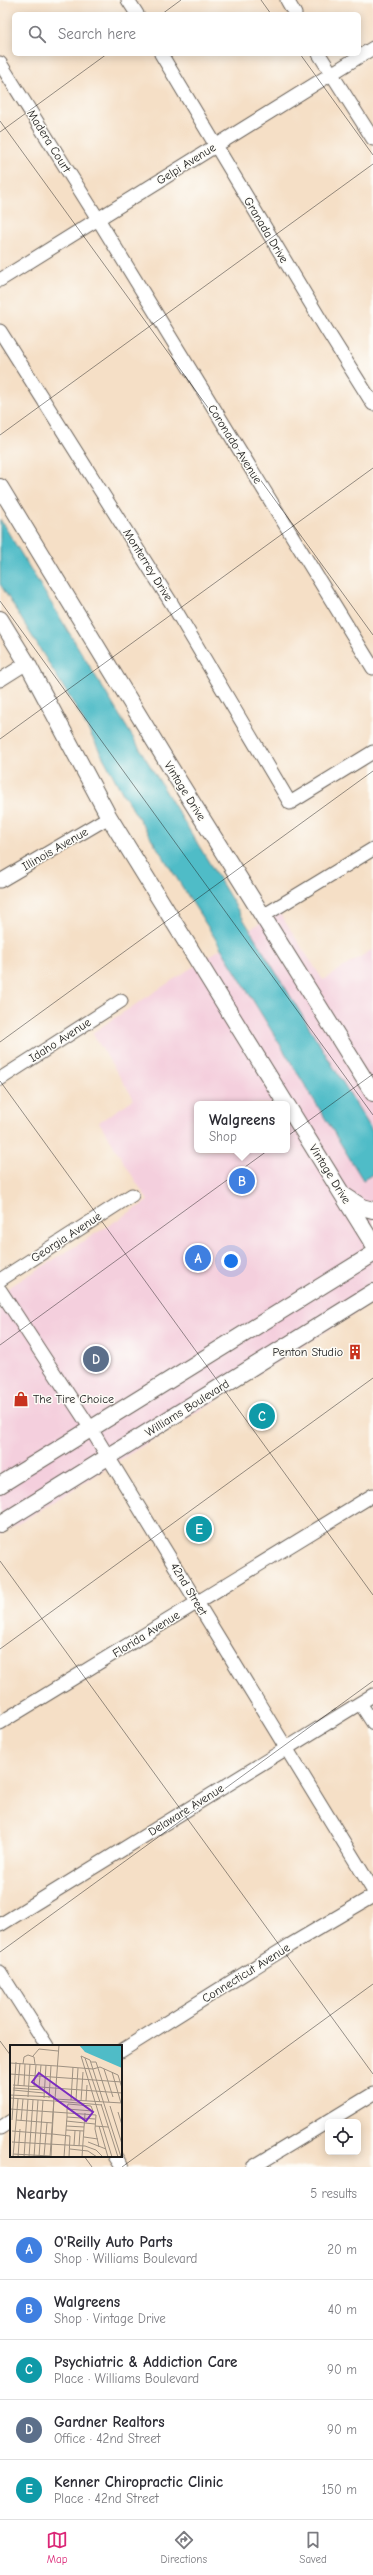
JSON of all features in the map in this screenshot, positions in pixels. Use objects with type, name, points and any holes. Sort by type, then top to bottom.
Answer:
[{"type":"street","points":[[128,0],[136,12]]},
{"type":"street","points":[[287,0],[294,12]]},
{"type":"street","name":"Gelpi Avenue","points":[[361,55],[373,48]]},
{"type":"street","name":"Granada Drive","points":[[162,56],[373,404]]},
{"type":"street","points":[[320,56],[373,139]]},
{"type":"street","name":"Gelpi Avenue","points":[[0,280],[360,56]]},
{"type":"street","name":"Madera Court","points":[[0,64],[98,219]]},
{"type":"street","name":"Coronado Avenue","points":[[98,219],[373,668]]},
{"type":"street","name":"Monterrey Drive","points":[[0,330],[172,604],[290,803],[373,752]]},
{"type":"street","name":"Vintage Drive","points":[[0,487],[373,1093]]},
{"type":"street","name":"Vintage Drive","points":[[0,619],[27,663],[109,817],[285,1101]]},
{"type":"street","points":[[0,680],[27,663]]},
{"type":"street","name":"Illinois Avenue","points":[[0,881],[109,817]]},
{"type":"street","points":[[263,916],[373,849]]},
{"type":"street","name":"Idaho Avenue","points":[[0,1079],[121,1001]]},
{"type":"street","name":"Vintage Drive","points":[[290,1109],[373,1244]]},
{"type":"street","name":"Georgia Avenue","points":[[0,1280],[132,1195]]},
{"type":"street","points":[[343,1195],[362,1207],[373,1210]]},
{"type":"street","points":[[0,1485],[373,1254]]},
{"type":"street","name":"42nd Street","points":[[0,1290],[91,1429],[373,1890]]},
{"type":"street","name":"Williams Boulevard","points":[[0,1524],[373,1292]]},
{"type":"street","name":"Florida Avenue","points":[[0,1724],[373,1495]]},
{"type":"street","name":"Delaware Avenue","points":[[0,1925],[373,1695]]},
{"type":"street","points":[[360,1703],[373,1723]]},
{"type":"street","name":"Connecticut Avenue","points":[[122,2050],[290,1945],[373,1896]]},
{"type":"street","points":[[0,1972],[46,2045]]},
{"type":"street","points":[[253,2167],[373,2094]]},
{"type":"street","points":[[0,2128],[10,2122]]},
{"type":"street","points":[[116,2157],[122,2167]]},
{"type":"shaded area","points":[[278,911],[323,980],[373,949],[373,1302],[0,1535],[0,1293],[148,1201],[99,1122],[134,1099],[92,1033]]},
{"type":"water","points":[[0,519],[373,1132],[373,1174],[363,1180],[213,935],[123,794],[78,711],[0,584]]},
{"type":"place","name":"Walgreens","points":[[242,1181]]},
{"type":"place","name":"O'Reilly Auto Parts","points":[[198,1258]]},
{"type":"place","name":"Penton Studio","points":[[355,1352]]},
{"type":"place","name":"Gardner Realtors","points":[[96,1359]]},
{"type":"place","name":"The Tire Choice","points":[[21,1399]]},
{"type":"place","name":"Psychiatric & Addiction Care","points":[[262,1416]]},
{"type":"place","name":"Kenner Chiropractic Clinic","points":[[199,1529]]}]
